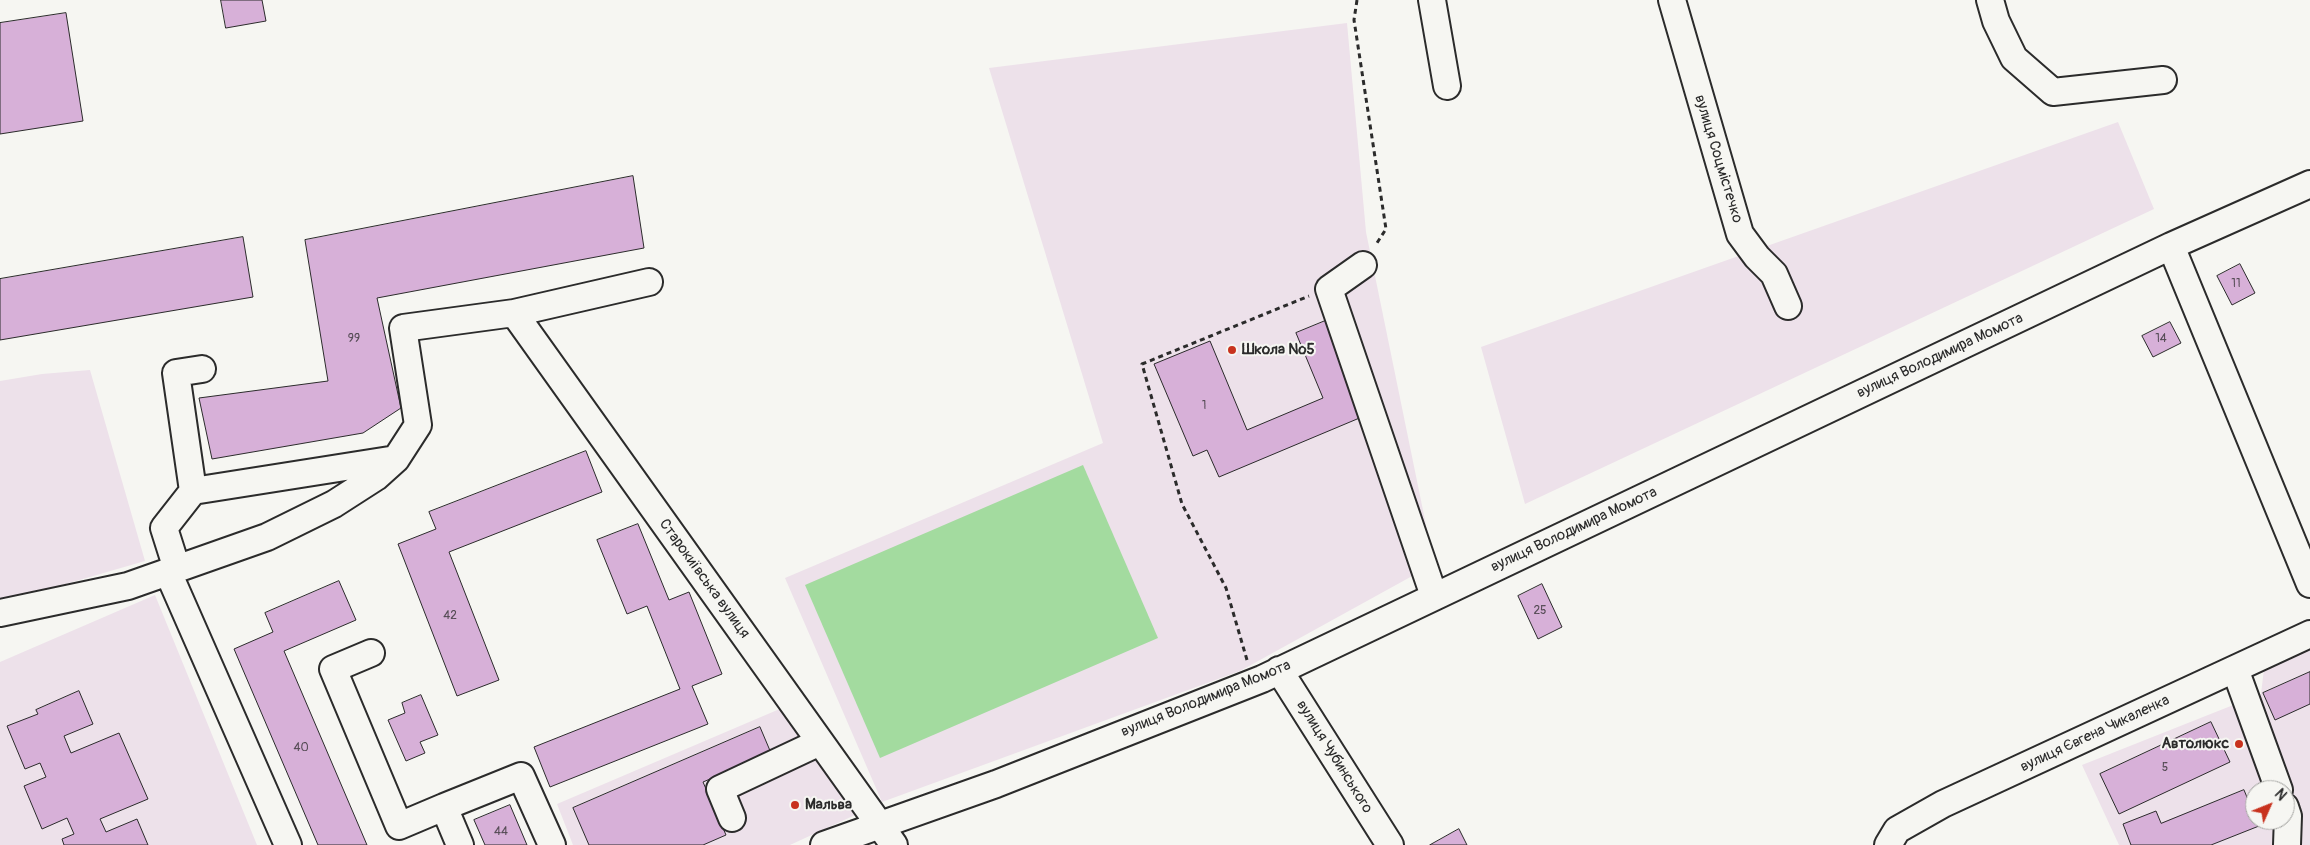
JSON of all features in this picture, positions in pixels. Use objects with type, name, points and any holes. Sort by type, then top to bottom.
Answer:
[{"type":"street","points":[[1432,0],[1448,86]]},
{"type":"street","name":"вулиця Соцмістечко","points":[[1672,0],[1740,234],[1757,257],[1774,274],[1788,306]]},
{"type":"street","points":[[1990,0],[1996,21],[2014,58],[2054,92],[2164,80]]},
{"type":"street","name":"вулиця Володимира Момота","points":[[824,845],[887,835],[996,784],[1253,682],[2171,246],[2310,184]]},
{"type":"street","points":[[2171,246],[2310,584]]},
{"type":"street","points":[[1363,265],[1329,288],[1434,596]]},
{"type":"street","points":[[0,613],[128,586],[266,537],[334,504],[376,478],[396,459],[418,425],[403,328],[514,313],[649,282]]},
{"type":"street","name":"Старокиївська вулиця","points":[[514,313],[887,835]]},
{"type":"street","points":[[193,491],[176,374],[202,370]]},
{"type":"street","points":[[288,845],[173,570],[164,528],[193,491],[396,459]]},
{"type":"street","name":"вулиця Євгена Чикаленка","points":[[1888,845],[1897,830],[1943,804],[2310,634]]},
{"type":"street","points":[[371,653],[333,669],[399,826],[521,776],[552,845]]},
{"type":"street","points":[[2235,669],[2275,780]]},
{"type":"street","name":"вулиця Чубинського","points":[[1279,670],[1390,845]]},
{"type":"street","points":[[732,818],[720,789],[820,742]]},
{"type":"street","points":[[444,807],[460,845]]},
{"type":"street","points":[[2286,845],[2287,830]]},
{"type":"path","points":[[1357,0],[1354,20],[1386,228],[1363,265]]},
{"type":"path","points":[[1253,682],[1226,588],[1182,504],[1142,364],[1329,288]]},
{"type":"shaded area","name":"Школа №5","points":[[1347,23],[1366,232],[1434,564],[1240,671],[882,802],[785,578],[1103,443],[989,68]]},
{"type":"shaded area","points":[[2118,122],[2154,209],[1525,504],[1481,347]]},
{"type":"shaded area","points":[[90,370],[145,561],[0,603],[0,381],[42,374]]},
{"type":"shaded area","points":[[155,595],[257,845],[0,845],[0,662]]},
{"type":"shaded area","points":[[2310,649],[2310,845],[2119,845],[2082,765],[2261,694],[2264,669]]},
{"type":"shaded area","points":[[782,708],[855,815],[790,845],[573,845],[557,804]]},
{"type":"green space","points":[[1083,465],[1158,638],[880,758],[805,585]]},
{"type":"building","points":[[221,0],[262,0],[266,21],[226,28]]},
{"type":"building","points":[[66,13],[83,121],[0,134],[0,23]]},
{"type":"building","points":[[633,176],[644,248],[377,298],[401,408],[363,433],[212,459],[199,398],[328,381],[305,240]]},
{"type":"building","points":[[243,237],[253,297],[0,340],[0,279]]},
{"type":"building","points":[[2240,264],[2255,293],[2232,305],[2217,276]]},
{"type":"building","points":[[1330,319],[1369,414],[1219,477],[1207,450],[1193,456],[1154,364],[1210,341],[1247,430],[1323,398],[1296,333]]},
{"type":"building","points":[[2170,322],[2181,343],[2153,357],[2142,336]]},
{"type":"building","points":[[586,451],[602,492],[449,552],[499,680],[457,696],[398,544],[436,529],[429,512]]},
{"type":"building","points":[[638,524],[669,600],[689,592],[722,674],[692,686],[708,724],[550,787],[534,747],[680,689],[647,606],[627,614],[597,540]]},
{"type":"building","points":[[339,581],[356,620],[284,651],[367,845],[318,845],[234,649],[273,632],[265,613]]},
{"type":"building","points":[[1542,584],[1562,627],[1538,639],[1518,596]]},
{"type":"building","points":[[2310,672],[2310,704],[2275,720],[2263,693]]},
{"type":"building","points":[[79,691],[93,724],[64,736],[71,753],[119,733],[148,799],[100,819],[106,832],[137,819],[148,845],[64,845],[62,839],[74,834],[67,818],[42,829],[24,786],[46,777],[40,763],[25,769],[7,726],[38,714],[36,710]]},
{"type":"building","points":[[421,695],[438,735],[420,742],[425,753],[406,761],[388,720],[405,713],[402,703]]},
{"type":"building","points":[[2211,722],[2230,762],[2119,814],[2100,774]]},
{"type":"building","points":[[760,727],[771,753],[703,782],[726,835],[703,845],[589,845],[573,808]]},
{"type":"building","points":[[2244,790],[2245,792],[2245,830],[2249,830],[2211,845],[2131,845],[2123,824],[2156,811],[2161,823]]},
{"type":"building","points":[[510,805],[527,845],[485,845],[474,820]]},
{"type":"building","points":[[1459,829],[1467,845],[1430,845]]},
{"type":"place","name":"Школа №5","points":[[1232,350]]},
{"type":"place","name":"Автолюкс","points":[[2239,744]]},
{"type":"place","name":"Мальва","points":[[795,805]]}]
